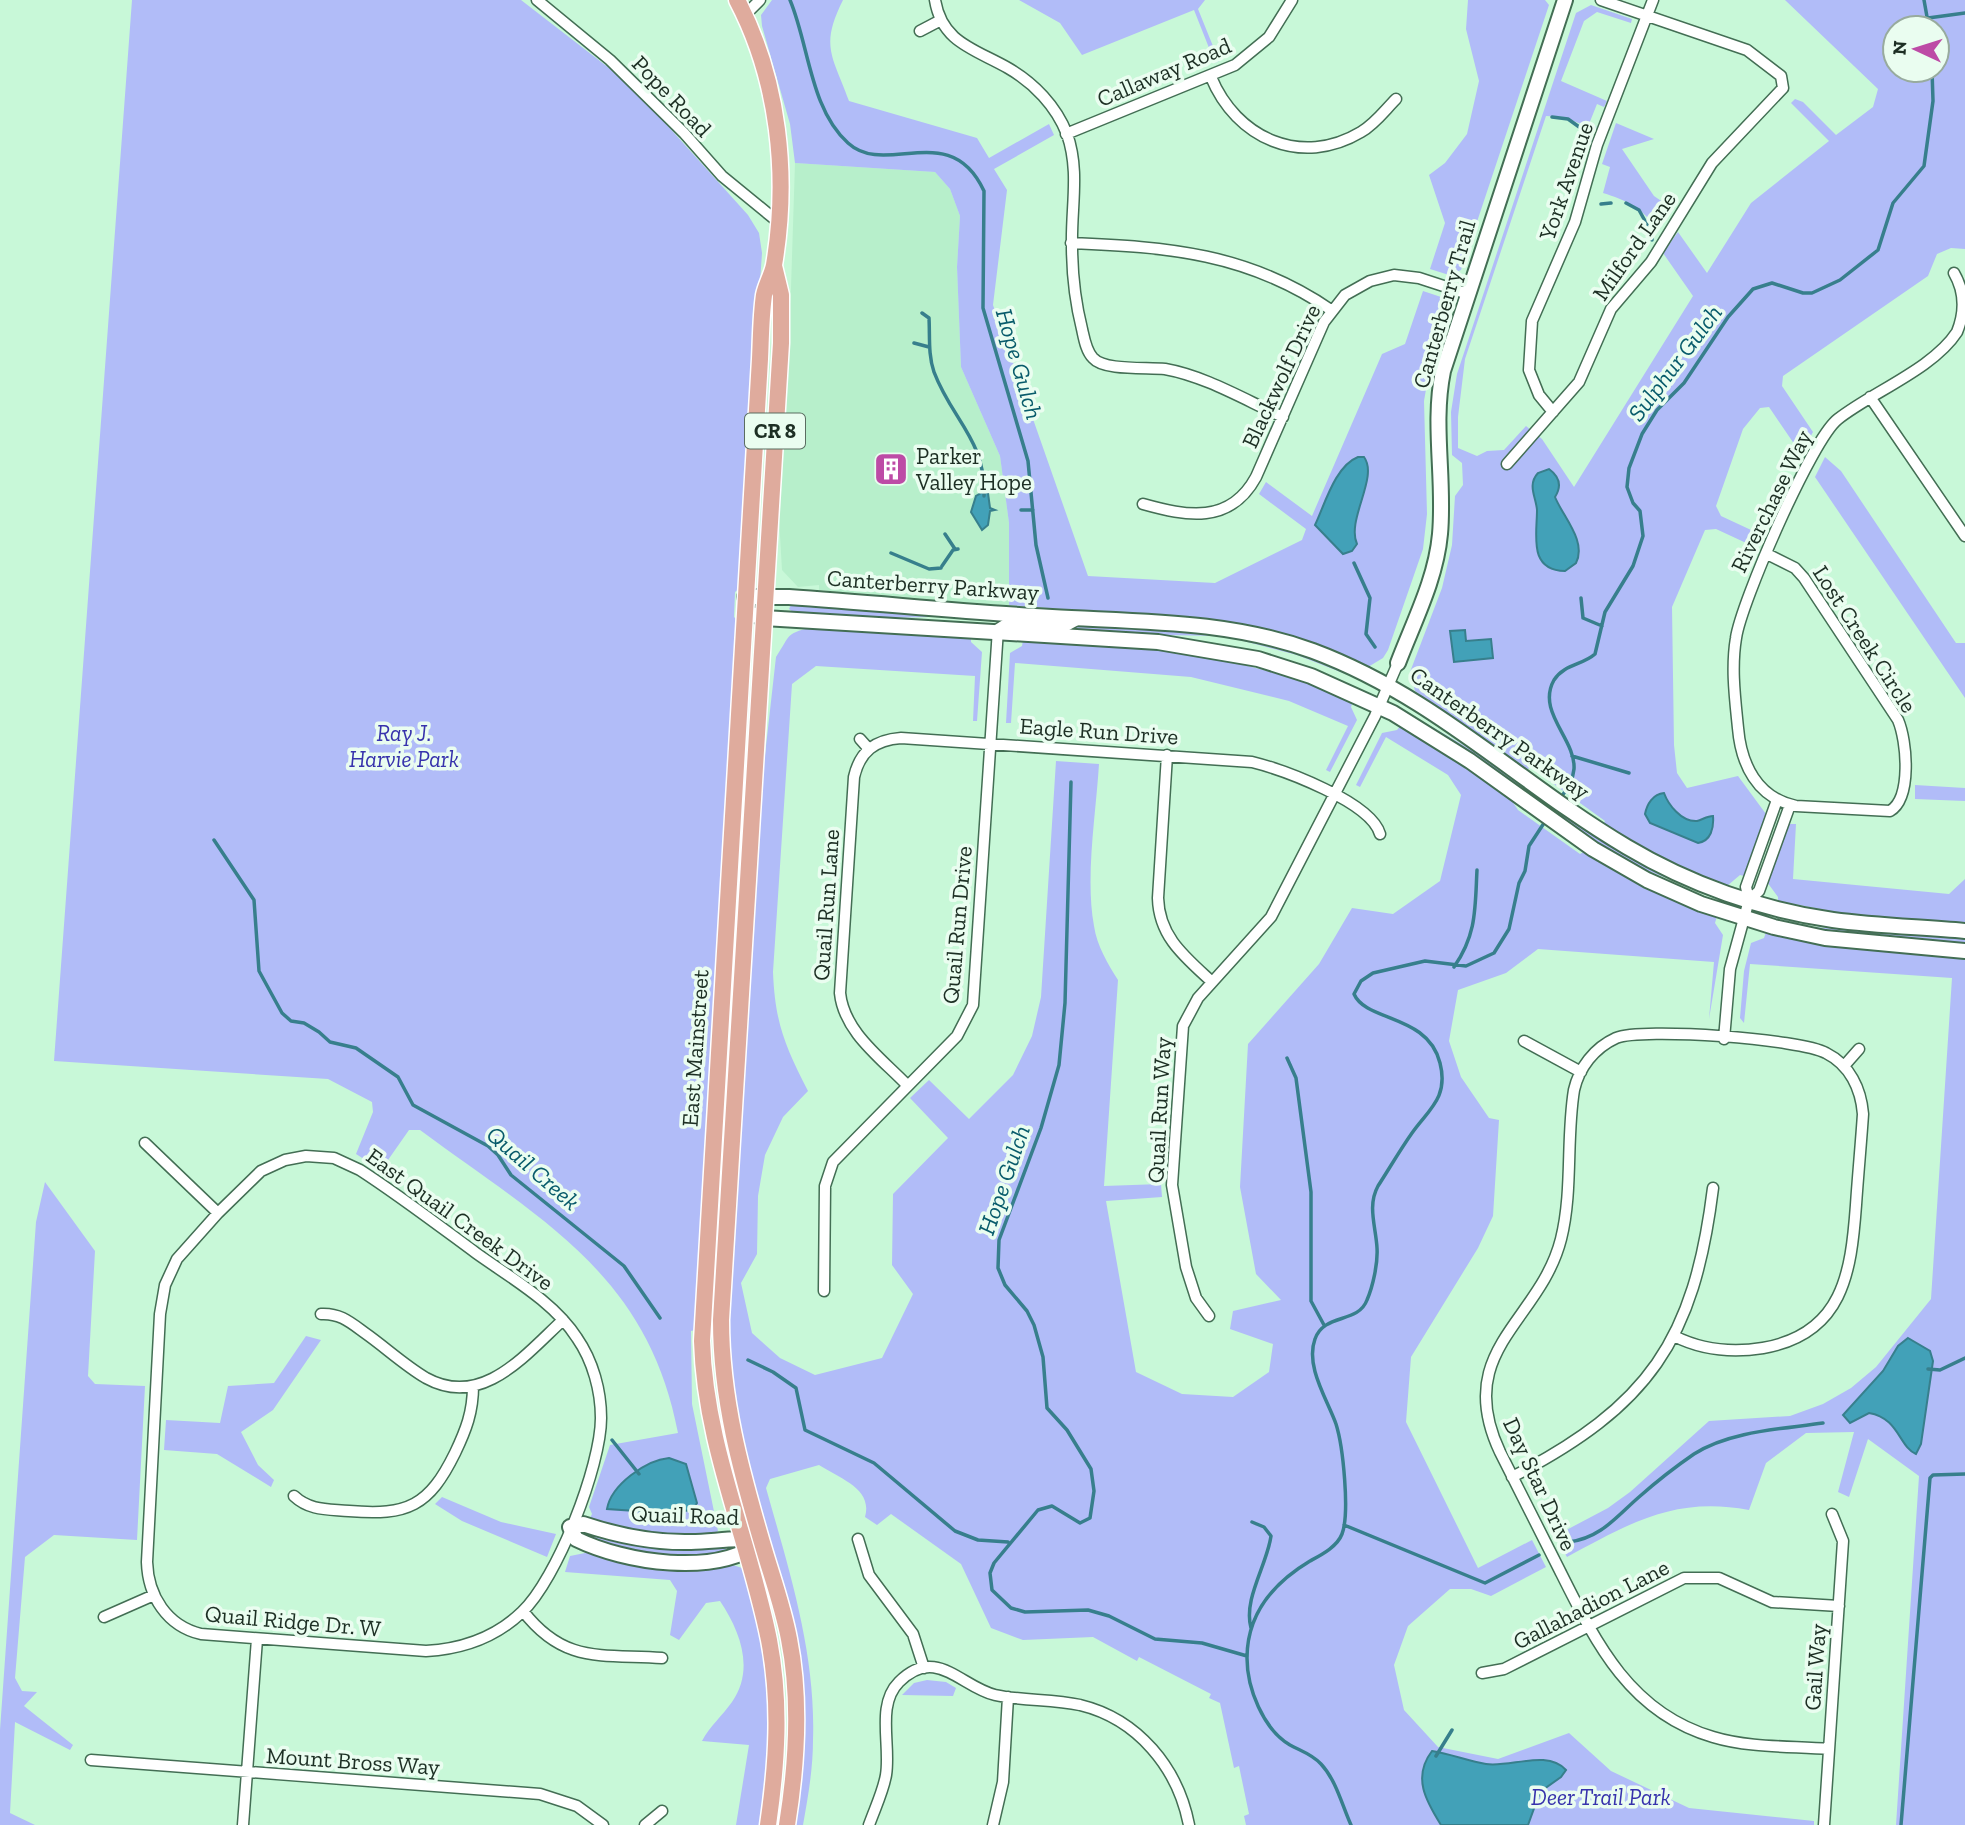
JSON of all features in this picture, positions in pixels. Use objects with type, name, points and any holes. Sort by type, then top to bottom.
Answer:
[{"type":"main road","name":"East Mainstreet","points":[[741,7],[765,70],[778,130],[777,221],[774,266],[764,293],[702,1312],[703,1362],[710,1422],[764,1619],[775,1684],[777,1757],[768,1825]]},
{"type":"main road","name":"East Mainstreet","points":[[774,266],[781,295],[781,343],[721,1320],[723,1368],[731,1427],[786,1624],[794,1673],[796,1744],[787,1825]]},
{"type":"street","name":"Pope Road","points":[[537,0],[610,60],[684,133],[722,176],[777,221]]},
{"type":"street","points":[[741,7],[760,0]]},
{"type":"street","points":[[935,0],[941,20],[965,48],[1007,68],[1033,86],[1054,111],[1066,134],[1075,173],[1072,243],[1078,315],[1092,364],[1174,371],[1283,416]]},
{"type":"street","name":"Callaway Road","points":[[1066,134],[1211,77],[1258,49],[1275,30],[1292,0]]},
{"type":"street","name":"Canterberry Trail","points":[[1380,706],[1437,556],[1441,511],[1439,391],[1468,294],[1565,0]]},
{"type":"street","points":[[1601,0],[1648,16]]},
{"type":"street","name":"York Avenue","points":[[1553,412],[1534,385],[1529,370],[1532,321],[1576,222],[1597,145],[1653,0]]},
{"type":"street","name":"Milford Lane","points":[[1507,464],[1587,369],[1611,309],[1651,262],[1713,163],[1782,93],[1784,84],[1781,76],[1758,56],[1648,16]]},
{"type":"street","points":[[920,31],[941,20]]},
{"type":"street","points":[[1211,77],[1225,105],[1243,125],[1268,139],[1294,146],[1319,146],[1351,137],[1372,123],[1396,99]]},
{"type":"street","points":[[1072,243],[1162,248],[1207,255],[1300,292],[1331,310]]},
{"type":"street","name":"Riverchase Way","points":[[1777,800],[1758,784],[1745,764],[1739,743],[1733,677],[1734,650],[1742,612],[1820,440],[1835,421],[1934,355],[1956,334],[1964,316],[1965,302],[1962,288],[1954,273]]},
{"type":"street","name":"Blackwolf Drive","points":[[1143,504],[1193,516],[1215,512],[1235,502],[1253,482],[1331,310],[1350,291],[1386,276],[1419,278],[1468,294]]},
{"type":"street","points":[[1870,397],[1965,536]]},
{"type":"street","name":"Lost Creek Circle","points":[[1767,554],[1795,568],[1804,578],[1896,714],[1903,732],[1905,752],[1899,812],[1878,813],[1790,805],[1777,800]]},
{"type":"street","name":"Canterberry Parkway","points":[[745,605],[765,596],[1079,619],[1187,624],[1240,631],[1309,650],[1389,684],[1453,724],[1577,814],[1629,848],[1674,872],[1749,900],[1835,920],[1965,931]]},
{"type":"street","name":"Canterberry Parkway","points":[[745,605],[764,618],[1158,642],[1229,652],[1301,672],[1380,706],[1437,738],[1568,832],[1664,888],[1743,918],[1839,940],[1965,951]]},
{"type":"street","points":[[997,633],[1004,624],[1064,627],[1079,619]]},
{"type":"street","name":"Quail Run Drive","points":[[824,1291],[825,1195],[829,1169],[843,1149],[957,1036],[973,1004],[997,633]]},
{"type":"street","name":"Quail Run Way","points":[[1209,1316],[1196,1298],[1186,1267],[1172,1174],[1182,1030],[1192,1004],[1271,917],[1380,706]]},
{"type":"street","name":"Eagle Run Drive","points":[[868,748],[888,739],[901,738],[1252,762],[1282,771],[1368,815],[1380,834]]},
{"type":"street","points":[[860,739],[868,748]]},
{"type":"street","name":"Quail Run Lane","points":[[868,748],[854,777],[840,993],[843,1009],[855,1031],[907,1085]]},
{"type":"street","points":[[1167,755],[1158,898],[1161,920],[1174,946],[1212,982]]},
{"type":"street","points":[[1749,900],[1746,887],[1777,800]]},
{"type":"street","points":[[1724,1039],[1728,977],[1743,918],[1749,900],[1759,891],[1790,805]]},
{"type":"street","name":"Day Star Drive","points":[[1829,1749],[1722,1740],[1676,1723],[1627,1685],[1610,1664],[1588,1626],[1512,1477],[1494,1438],[1488,1416],[1489,1374],[1498,1348],[1548,1272],[1561,1241],[1572,1103],[1581,1072],[1601,1047],[1625,1035],[1649,1033],[1806,1045],[1826,1053],[1844,1066]]},
{"type":"street","points":[[1524,1041],[1581,1072]]},
{"type":"street","points":[[1674,1336],[1711,1349],[1766,1347],[1809,1329],[1835,1304],[1847,1278],[1852,1257],[1863,1114],[1856,1086],[1844,1066],[1859,1049]]},
{"type":"street","points":[[145,1143],[218,1213]]},
{"type":"street","name":"East Quail Creek Drive","points":[[153,1595],[147,1562],[160,1314],[164,1285],[177,1259],[249,1180],[278,1163],[312,1156],[344,1161],[369,1175],[541,1300],[563,1320],[580,1343],[599,1390],[601,1418],[595,1461],[570,1527]]},
{"type":"street","points":[[1512,1477],[1569,1447],[1608,1418],[1639,1386],[1674,1336],[1700,1271],[1713,1188]]},
{"type":"street","points":[[321,1314],[343,1317],[431,1380],[457,1388],[473,1386],[507,1371],[563,1320]]},
{"type":"street","points":[[294,1496],[313,1508],[375,1513],[393,1512],[418,1503],[438,1485],[470,1420],[473,1386]]},
{"type":"street","name":"Gail Way","points":[[1825,1825],[1843,1541],[1832,1514]]},
{"type":"street","name":"Quail Road","points":[[583,1524],[621,1536],[656,1541],[693,1542],[740,1537],[761,1542],[745,1554],[695,1562],[631,1558],[576,1539],[570,1527],[583,1524]]},
{"type":"street","name":"Quail Ridge Dr. W","points":[[153,1595],[170,1618],[190,1630],[257,1639],[441,1650],[485,1637],[523,1611],[552,1572],[570,1527]]},
{"type":"street","points":[[858,1539],[869,1575],[913,1634],[924,1668]]},
{"type":"street","name":"Gallahadion Lane","points":[[1482,1673],[1503,1669],[1672,1582],[1696,1576],[1727,1580],[1766,1600],[1839,1606]]},
{"type":"street","points":[[104,1617],[153,1595]]},
{"type":"street","points":[[523,1611],[545,1637],[566,1649],[662,1658]]},
{"type":"street","points":[[243,1825],[257,1639]]},
{"type":"street","points":[[869,1825],[886,1776],[890,1697],[902,1679],[924,1668],[947,1670],[977,1688],[1008,1697],[1080,1705],[1125,1724],[1165,1765],[1180,1795],[1189,1825]]},
{"type":"street","points":[[993,1825],[1003,1782],[1008,1697]]},
{"type":"street","name":"Mount Bross Way","points":[[91,1760],[540,1794],[578,1806],[603,1825]]},
{"type":"street","points":[[645,1825],[662,1811]]},
{"type":"shaded area","points":[[795,163],[935,172],[950,189],[960,216],[957,267],[961,367],[1000,456],[1009,523],[1009,605],[975,605],[819,590],[819,585],[798,587],[782,570],[778,501],[791,288]]},
{"type":"shaded area","points":[[1358,457],[1364,457],[1368,465],[1368,476],[1356,523],[1357,544],[1352,551],[1343,554],[1315,525],[1337,477],[1343,468]]},
{"type":"shaded area","points":[[1549,469],[1558,478],[1559,489],[1555,497],[1573,529],[1578,546],[1576,563],[1565,571],[1545,565],[1537,550],[1537,510],[1533,482],[1538,473]]},
{"type":"shaded area","points":[[983,492],[988,493],[990,508],[995,510],[990,511],[988,525],[982,530],[971,512],[976,496]]},
{"type":"shaded area","points":[[1465,630],[1466,641],[1491,639],[1493,658],[1454,662],[1450,631]]},
{"type":"shaded area","points":[[1664,793],[1672,807],[1686,819],[1697,821],[1713,816],[1712,829],[1706,840],[1698,843],[1650,823],[1645,814],[1647,807],[1654,797]]},
{"type":"shaded area","points":[[1908,1338],[1930,1351],[1933,1361],[1921,1444],[1916,1454],[1893,1426],[1879,1416],[1869,1413],[1850,1423],[1843,1415],[1883,1371],[1898,1346]]},
{"type":"shaded area","points":[[669,1458],[686,1464],[697,1503],[692,1510],[666,1513],[607,1509],[615,1491],[631,1475],[650,1463]]},
{"type":"shaded area","points":[[1432,1751],[1496,1765],[1549,1761],[1566,1770],[1561,1777],[1540,1792],[1528,1825],[1441,1825],[1423,1789],[1423,1770]]},
{"type":"green space","name":"Ray J. Harvie Park","points":[[132,0],[521,0],[609,68],[648,104],[748,215],[759,233],[762,253],[739,589],[735,592],[734,617],[737,620],[695,1330],[691,1331],[692,1404],[718,1531],[712,1535],[656,1536],[590,1518],[592,1514],[589,1507],[610,1445],[678,1433],[663,1378],[642,1331],[615,1291],[583,1255],[507,1193],[420,1130],[409,1130],[381,1170],[356,1154],[373,1112],[372,1102],[328,1079],[54,1061]]},
{"type":"green space","points":[[772,0],[843,0],[830,40],[834,61],[849,101],[977,138],[989,158],[1049,124],[1054,135],[994,169],[1007,190],[993,305],[1088,576],[1215,583],[1302,540],[1306,529],[1259,494],[1266,482],[1312,516],[1382,354],[1405,344],[1423,291],[1441,297],[1447,309],[1432,355],[1424,401],[1427,514],[1423,549],[1383,658],[1368,667],[1280,634],[1235,623],[1009,605],[1009,523],[1000,456],[961,367],[957,267],[960,216],[950,189],[935,172],[795,163],[790,124],[762,26],[761,15]]},
{"type":"green space","points":[[1019,0],[1205,0],[1198,9],[1219,61],[1215,63],[1194,10],[1082,55],[1060,23]]},
{"type":"green space","points":[[1468,0],[1545,0],[1549,5],[1461,270],[1449,275],[1430,269],[1445,223],[1429,175],[1445,163],[1467,134],[1479,81],[1466,29]]},
{"type":"green space","points":[[1785,0],[1965,0],[1965,249],[1951,248],[1937,254],[1928,276],[1783,376],[1782,386],[1813,432],[1801,454],[1769,407],[1760,408],[1743,429],[1716,506],[1721,516],[1764,536],[1757,548],[1716,529],[1705,530],[1672,607],[1674,745],[1677,773],[1687,788],[1738,776],[1766,814],[1744,876],[1740,875],[1727,886],[1666,861],[1603,825],[1605,821],[1530,767],[1527,770],[1415,691],[1410,672],[1442,588],[1452,545],[1455,496],[1463,485],[1462,463],[1452,455],[1451,412],[1457,374],[1576,13],[1591,5],[1632,19],[1631,23],[1597,12],[1584,21],[1561,81],[1607,101],[1604,107],[1597,104],[1589,124],[1597,127],[1593,129],[1564,117],[1546,116],[1465,359],[1458,417],[1458,448],[1477,456],[1487,451],[1504,450],[1526,426],[1542,439],[1574,487],[1693,296],[1663,253],[1678,232],[1707,273],[1751,203],[1829,141],[1791,103],[1795,99],[1803,102],[1836,135],[1873,107],[1878,89]]},
{"type":"green space","points":[[1616,123],[1654,139],[1622,149],[1654,196],[1673,209],[1671,213],[1665,210],[1655,226],[1632,205],[1603,193],[1610,167],[1602,164]]},
{"type":"green space","points":[[1825,457],[1841,471],[1956,643],[1965,643],[1965,698],[1815,477]]},
{"type":"green space","points":[[791,605],[976,616],[883,618],[793,612],[789,609]]},
{"type":"green space","name":"Deer Trail Park","points":[[817,626],[971,636],[971,642],[982,652],[977,721],[973,721],[975,676],[816,666],[792,684],[773,972],[776,1006],[783,1034],[808,1091],[783,1117],[765,1155],[758,1196],[757,1254],[741,1283],[752,1333],[780,1358],[815,1375],[882,1358],[913,1294],[892,1265],[893,1194],[948,1138],[910,1098],[929,1080],[969,1119],[1013,1075],[1032,1036],[1041,997],[1056,761],[1099,764],[1091,867],[1092,907],[1098,941],[1118,980],[1104,1186],[1161,1184],[1162,1197],[1106,1201],[1136,1372],[1182,1394],[1233,1397],[1269,1372],[1273,1344],[1230,1329],[1233,1311],[1281,1300],[1256,1274],[1240,1187],[1248,1044],[1319,964],[1352,908],[1393,914],[1440,881],[1461,795],[1448,775],[1386,737],[1360,787],[1356,785],[1382,733],[1397,730],[1401,725],[1462,763],[1510,798],[1518,810],[1580,854],[1585,851],[1655,891],[1717,916],[1715,923],[1723,935],[1709,1019],[1714,962],[1538,949],[1506,973],[1458,990],[1449,1041],[1461,1077],[1489,1118],[1499,1120],[1493,1216],[1478,1248],[1411,1357],[1406,1422],[1478,1568],[1532,1540],[1546,1567],[1491,1596],[1471,1589],[1450,1589],[1408,1626],[1394,1665],[1404,1710],[1438,1747],[1498,1759],[1569,1733],[1611,1771],[1689,1808],[1814,1821],[1814,1825],[1246,1825],[1244,1816],[1249,1814],[1239,1766],[1234,1768],[1220,1703],[1209,1698],[1211,1694],[1139,1657],[1137,1661],[1093,1637],[1023,1640],[991,1628],[961,1564],[891,1514],[877,1525],[865,1517],[866,1507],[860,1492],[819,1465],[770,1479],[766,1488],[806,1644],[813,1708],[812,1762],[807,1804],[803,1825],[793,1825],[803,1743],[737,1418],[727,1311],[757,826],[776,657],[790,636]]},
{"type":"green space","points":[[1020,627],[1140,627],[1188,629],[1232,635],[1328,664],[1365,679],[1366,682],[1297,655],[1225,636]]},
{"type":"green space","points":[[1023,640],[1151,649],[1230,662],[1311,685],[1353,701],[1351,707],[1357,720],[1330,772],[1326,770],[1348,726],[1289,701],[1191,677],[1015,663],[1011,723],[1006,723],[1010,653],[1022,646]]},
{"type":"green space","points":[[1403,710],[1499,766],[1608,844],[1722,899],[1635,866],[1596,844]]},
{"type":"green space","points":[[1915,785],[1965,788],[1965,801],[1915,799]]},
{"type":"green space","points":[[1787,824],[1796,824],[1793,879],[1949,894],[1965,879],[1965,925],[1862,917],[1778,901],[1767,882]]},
{"type":"green space","points":[[1766,916],[1812,927],[1965,938],[1965,945],[1841,935]]},
{"type":"green space","points":[[1766,932],[1846,948],[1965,958],[1965,1825],[1896,1825],[1919,1476],[1868,1439],[1849,1497],[1838,1492],[1854,1432],[1806,1433],[1766,1463],[1749,1510],[1698,1507],[1676,1510],[1633,1523],[1567,1557],[1555,1536],[1608,1508],[1630,1492],[1709,1421],[1790,1416],[1823,1404],[1851,1388],[1876,1367],[1931,1299],[1952,978],[1750,964],[1744,1023],[1740,1018],[1744,971],[1751,943],[1764,938]]},
{"type":"green space","points":[[45,1182],[95,1251],[88,1376],[95,1384],[145,1386],[137,1540],[54,1535],[25,1557],[15,1678],[22,1691],[37,1692],[24,1706],[73,1745],[70,1750],[15,1722],[10,1813],[35,1825],[0,1825],[0,1730],[36,1222]]},
{"type":"green space","points":[[306,1336],[321,1340],[273,1410],[241,1432],[258,1465],[274,1480],[271,1487],[217,1454],[164,1450],[166,1420],[220,1423],[228,1386],[274,1383]]},
{"type":"green space","points":[[442,1497],[501,1522],[556,1534],[547,1557],[462,1521],[435,1504]]},
{"type":"green space","points":[[586,1532],[725,1546],[726,1550],[695,1558],[656,1556],[599,1542],[585,1537]]},
{"type":"green space","points":[[590,1552],[730,1564],[742,1568],[754,1597],[767,1661],[769,1728],[761,1825],[736,1825],[749,1745],[702,1741],[732,1702],[743,1677],[744,1663],[739,1637],[720,1601],[706,1603],[679,1640],[670,1635],[677,1591],[670,1580],[565,1572],[570,1556]]},
{"type":"green space","points":[[927,1680],[946,1682],[956,1688],[953,1696],[902,1695],[914,1683]]},
{"type":"waterway","name":"Hope Gulch","points":[[790,0],[818,95],[835,129],[848,143],[863,152],[880,155],[936,153],[954,158],[970,169],[984,191],[983,308],[1028,461],[1036,545],[1048,598]]},
{"type":"waterway","name":"Sulphur Gulch","points":[[1924,0],[1926,14]]},
{"type":"waterway","points":[[1951,15],[1965,13]]},
{"type":"waterway","name":"Sulphur Gulch","points":[[1560,799],[1572,777],[1573,758],[1553,714],[1550,692],[1558,675],[1595,654],[1605,612],[1633,566],[1643,536],[1640,511],[1633,503],[1627,487],[1629,468],[1642,434],[1657,410],[1684,383],[1728,317],[1753,289],[1772,283],[1803,293],[1812,293],[1840,280],[1878,250],[1893,203],[1924,166],[1933,101],[1932,84]]},
{"type":"waterway","points":[[1552,117],[1568,119],[1582,129]]},
{"type":"waterway","points":[[1584,132],[1592,140]]},
{"type":"waterway","points":[[1601,204],[1611,203]]},
{"type":"waterway","points":[[1626,203],[1639,210],[1650,230]]},
{"type":"waterway","points":[[1652,231],[1652,240]]},
{"type":"waterway","points":[[922,313],[929,318],[930,352],[934,372],[980,460],[984,496]]},
{"type":"waterway","points":[[914,343],[929,347]]},
{"type":"waterway","points":[[1021,510],[1033,510]]},
{"type":"waterway","points":[[945,534],[955,549]]},
{"type":"waterway","points":[[942,566],[953,550],[958,549]]},
{"type":"waterway","points":[[891,553],[929,569],[941,568]]},
{"type":"waterway","points":[[1354,563],[1370,598],[1366,634],[1375,647]]},
{"type":"waterway","points":[[1581,598],[1583,618],[1602,626]]},
{"type":"waterway","points":[[1572,756],[1629,773]]},
{"type":"waterway","name":"Hope Gulch","points":[[1071,782],[1065,1003],[1059,1065],[1041,1128],[999,1240],[998,1268],[1005,1285],[1027,1311],[1034,1325],[1043,1357],[1047,1408],[1067,1430],[1091,1469],[1094,1491],[1090,1518],[1080,1523],[1052,1506],[1038,1510],[994,1563],[990,1573],[992,1590],[1011,1608],[1025,1612],[1088,1610],[1109,1616],[1155,1639],[1202,1643],[1247,1656]]},
{"type":"waterway","name":"Sulphur Gulch","points":[[1351,1825],[1326,1770],[1314,1758],[1280,1738],[1258,1707],[1250,1682],[1247,1658],[1252,1627],[1265,1600],[1297,1569],[1333,1547],[1342,1534],[1345,1479],[1341,1448],[1336,1424],[1315,1371],[1315,1339],[1326,1325],[1363,1308],[1377,1260],[1373,1209],[1375,1194],[1408,1139],[1435,1103],[1442,1085],[1440,1063],[1433,1047],[1423,1035],[1371,1010],[1354,994],[1361,981],[1373,973],[1425,961],[1466,966],[1494,953],[1509,929],[1529,846],[1546,820]]},
{"type":"waterway","name":"Quail Creek","points":[[214,840],[254,900],[259,971],[282,1013],[291,1021],[304,1023],[319,1032],[330,1042],[356,1048],[398,1077],[413,1105],[488,1146],[498,1155],[511,1175],[624,1266],[660,1318]]},
{"type":"waterway","points":[[1454,967],[1471,932],[1477,870]]},
{"type":"waterway","points":[[1287,1058],[1296,1078],[1311,1192],[1311,1301],[1324,1325]]},
{"type":"waterway","points":[[1928,1369],[1940,1370],[1965,1358]]},
{"type":"waterway","name":"Quail Creek","points":[[748,1360],[773,1372],[796,1388],[805,1430],[874,1463],[955,1531],[978,1540],[1008,1542]]},
{"type":"waterway","points":[[1569,1542],[1599,1531],[1666,1475],[1708,1446],[1757,1432],[1823,1423]]},
{"type":"waterway","points":[[612,1440],[639,1474]]},
{"type":"waterway","points":[[1901,1825],[1930,1478],[1933,1475],[1965,1474]]},
{"type":"waterway","points":[[1251,1628],[1250,1605],[1271,1536],[1264,1527],[1252,1522]]},
{"type":"waterway","points":[[1344,1525],[1485,1583],[1539,1555]]},
{"type":"waterway","points":[[1436,1756],[1452,1730]]},
{"type":"place","name":"Parker Valley Hope","points":[[891,469]]}]
